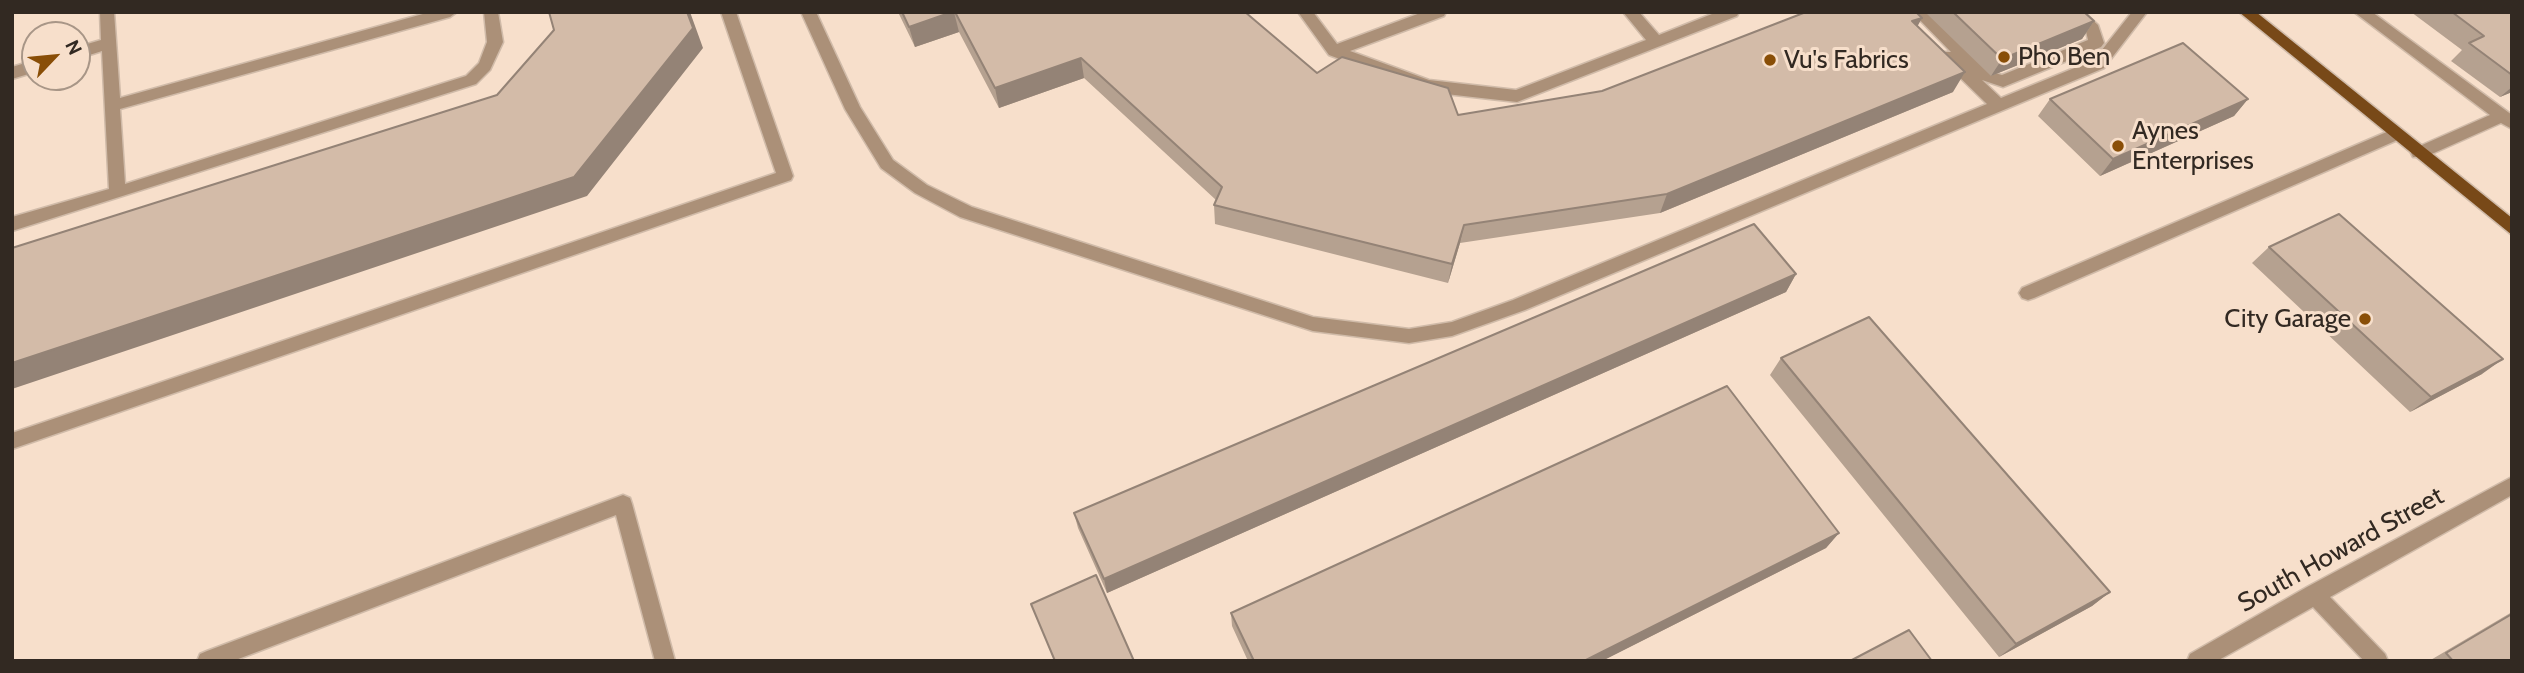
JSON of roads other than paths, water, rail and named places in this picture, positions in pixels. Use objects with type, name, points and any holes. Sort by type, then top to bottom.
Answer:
[{"type":"main road","points":[[2246,12],[2512,228]]},
{"type":"street","points":[[107,12],[117,193]]},
{"type":"street","points":[[114,105],[450,12]]},
{"type":"street","points":[[12,224],[471,80],[485,66],[495,43],[491,12]]},
{"type":"street","points":[[12,441],[785,176],[729,12]]},
{"type":"street","points":[[808,12],[853,109],[887,164],[921,189],[966,212],[1313,324],[1409,336],[1452,329],[1519,305],[2099,64],[2140,12]]},
{"type":"street","points":[[1305,12],[1335,51],[1429,86],[1517,96],[1732,12]]},
{"type":"street","points":[[1335,51],[1439,12]]},
{"type":"street","points":[[1630,12],[1657,42]]},
{"type":"street","points":[[1902,12],[2000,107]]},
{"type":"street","points":[[1919,12],[1986,76],[2003,81],[2096,43],[2093,29],[2074,12]]},
{"type":"street","points":[[2361,12],[2507,119]]},
{"type":"street","points":[[91,49],[109,43]]},
{"type":"street","points":[[2419,153],[2507,119]]},
{"type":"street","points":[[2028,293],[2396,134]]},
{"type":"street","name":"South Howard Street","points":[[2197,661],[2511,487]]},
{"type":"street","points":[[207,661],[623,504],[665,661]]},
{"type":"street","points":[[2314,594],[2378,661]]},
{"type":"place","name":"Pho Ben","points":[[2004,57]]},
{"type":"place","name":"Vu's Fabrics","points":[[1770,60]]},
{"type":"place","name":"Aynes Enterprises","points":[[2118,146]]},
{"type":"place","name":"City Garage","points":[[2365,319]]}]
